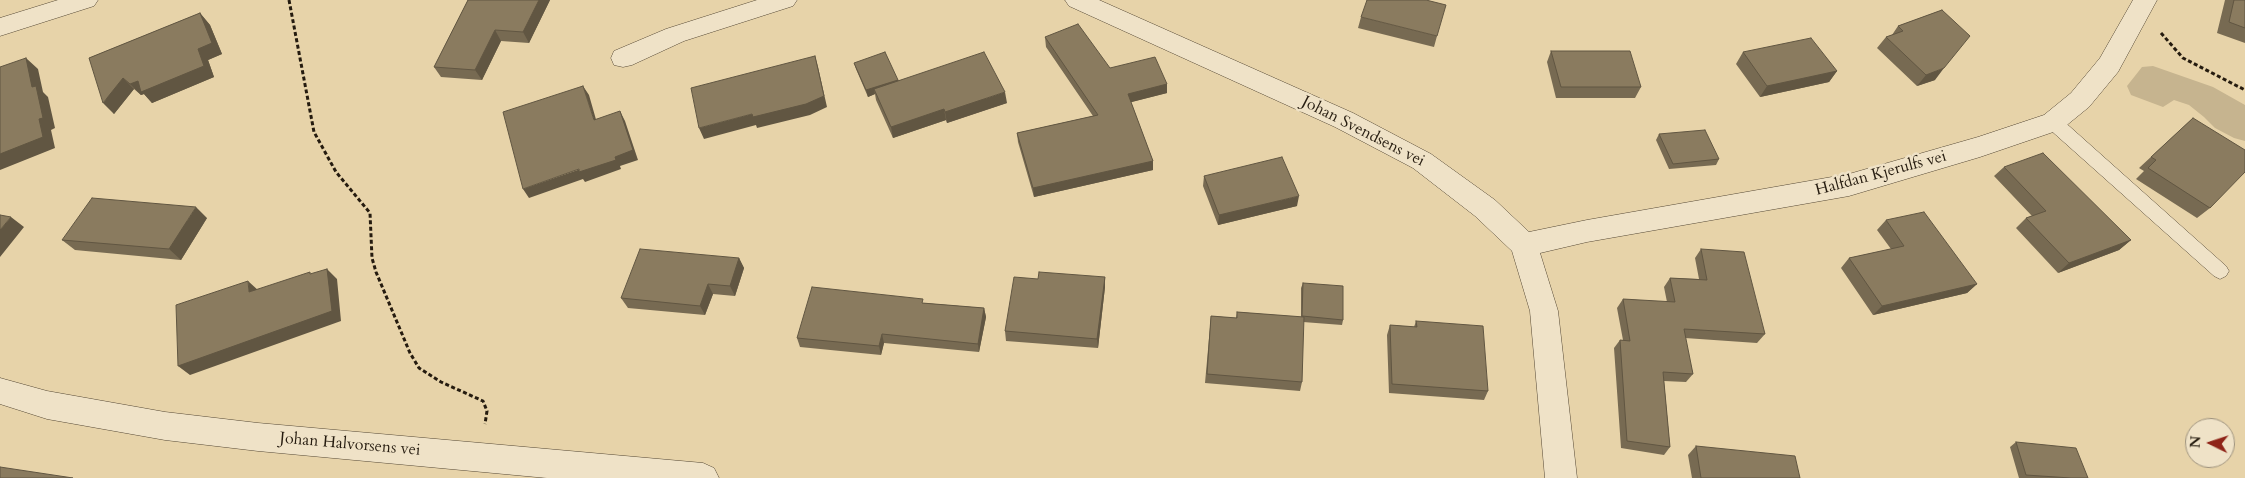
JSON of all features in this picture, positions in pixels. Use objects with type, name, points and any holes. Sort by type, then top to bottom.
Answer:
[{"type":"street","points":[[0,27],[86,0]]},
{"type":"street","points":[[623,58],[675,35],[785,0]]},
{"type":"street","name":"Johan Svendsens vei","points":[[1077,0],[1344,120],[1422,160],[1485,208],[1524,245],[1544,311],[1561,478]]},
{"type":"street","name":"Halfdan Kjerulfs vei","points":[[1524,245],[1587,231],[1849,186],[1980,147],[2053,122],[2080,100],[2109,65],[2143,4]]},
{"type":"street","name":"Johan Halvorsens vei","points":[[0,392],[47,405],[165,426],[703,478]]},
{"type":"lane","points":[[2053,122],[2220,271]]},
{"type":"path","points":[[289,0],[314,132],[336,172],[370,213],[372,258],[410,353],[419,368],[441,382],[476,396],[485,405],[486,420],[473,457]]},
{"type":"path","points":[[2143,4],[2183,58],[2245,90]]},
{"type":"shaded area","points":[[2153,66],[2213,87],[2245,105],[2245,141],[2234,138],[2215,128],[2189,105],[2174,100],[2163,107],[2131,95],[2127,86],[2142,67]]},
{"type":"building","points":[[468,0],[539,0],[523,32],[495,30],[475,70],[434,67]]},
{"type":"building","points":[[1367,0],[1426,0],[1446,5],[1437,36],[1361,17]]},
{"type":"building","points":[[2234,0],[2245,0],[2245,28],[2229,22]]},
{"type":"building","points":[[1942,10],[1970,36],[1944,68],[1926,75],[1886,37],[1903,31],[1898,26]]},
{"type":"building","points":[[200,13],[212,43],[198,49],[204,66],[141,92],[138,81],[130,84],[123,78],[103,103],[89,58]]},
{"type":"building","points":[[1078,24],[1110,68],[1155,57],[1167,84],[1128,94],[1153,161],[1033,188],[1017,133],[1098,115],[1045,37]]},
{"type":"building","points":[[1811,38],[1837,71],[1767,86],[1743,52]]},
{"type":"building","points":[[1551,51],[1630,51],[1641,87],[1561,87]]},
{"type":"building","points":[[885,52],[898,80],[866,90],[854,63]]},
{"type":"building","points":[[984,52],[1005,92],[945,112],[944,109],[891,127],[874,89]]},
{"type":"building","points":[[815,56],[824,96],[806,104],[753,117],[752,114],[699,128],[691,88]]},
{"type":"building","points":[[26,58],[32,87],[36,86],[43,118],[39,119],[43,137],[0,154],[0,67]]},
{"type":"building","points":[[583,86],[594,120],[620,111],[633,150],[615,157],[616,160],[579,172],[579,169],[523,189],[503,112]]},
{"type":"building","points":[[2193,118],[2245,150],[2245,172],[2210,208],[2148,168],[2156,160],[2151,157]]},
{"type":"building","points":[[1705,130],[1719,159],[1673,164],[1659,134]]},
{"type":"building","points":[[2043,153],[2131,240],[2069,263],[2026,218],[2046,211],[2004,167]]},
{"type":"building","points":[[1282,157],[1299,196],[1219,215],[1204,176]]},
{"type":"building","points":[[92,198],[196,207],[169,249],[62,240]]},
{"type":"building","points":[[1924,212],[1977,284],[1882,306],[1849,258],[1904,246],[1886,220]]},
{"type":"building","points":[[0,215],[11,217],[0,230]]},
{"type":"building","points":[[640,249],[739,258],[730,286],[708,284],[700,306],[621,298]]},
{"type":"building","points":[[1701,249],[1744,252],[1765,334],[1684,329],[1693,374],[1663,372],[1670,447],[1627,441],[1620,340],[1630,341],[1623,299],[1675,302],[1670,278],[1707,280]]},
{"type":"building","points":[[327,269],[332,311],[178,366],[176,305],[248,281],[249,292],[310,272],[310,274]]},
{"type":"building","points":[[1039,272],[1105,277],[1097,339],[1005,331],[1014,277],[1038,279]]},
{"type":"building","points":[[1303,283],[1343,286],[1343,320],[1302,316]]},
{"type":"building","points":[[812,287],[923,299],[922,303],[984,308],[978,344],[882,334],[879,346],[797,338]]},
{"type":"building","points":[[1237,312],[1304,317],[1302,382],[1207,374],[1211,316],[1237,318]]},
{"type":"building","points":[[1416,321],[1483,326],[1488,391],[1392,384],[1390,325],[1417,327]]},
{"type":"building","points":[[2016,442],[2076,448],[2088,478],[2026,475]]},
{"type":"building","points":[[1696,446],[1795,456],[1800,478],[1701,478]]},
{"type":"building","points":[[0,467],[73,478],[0,478]]}]
